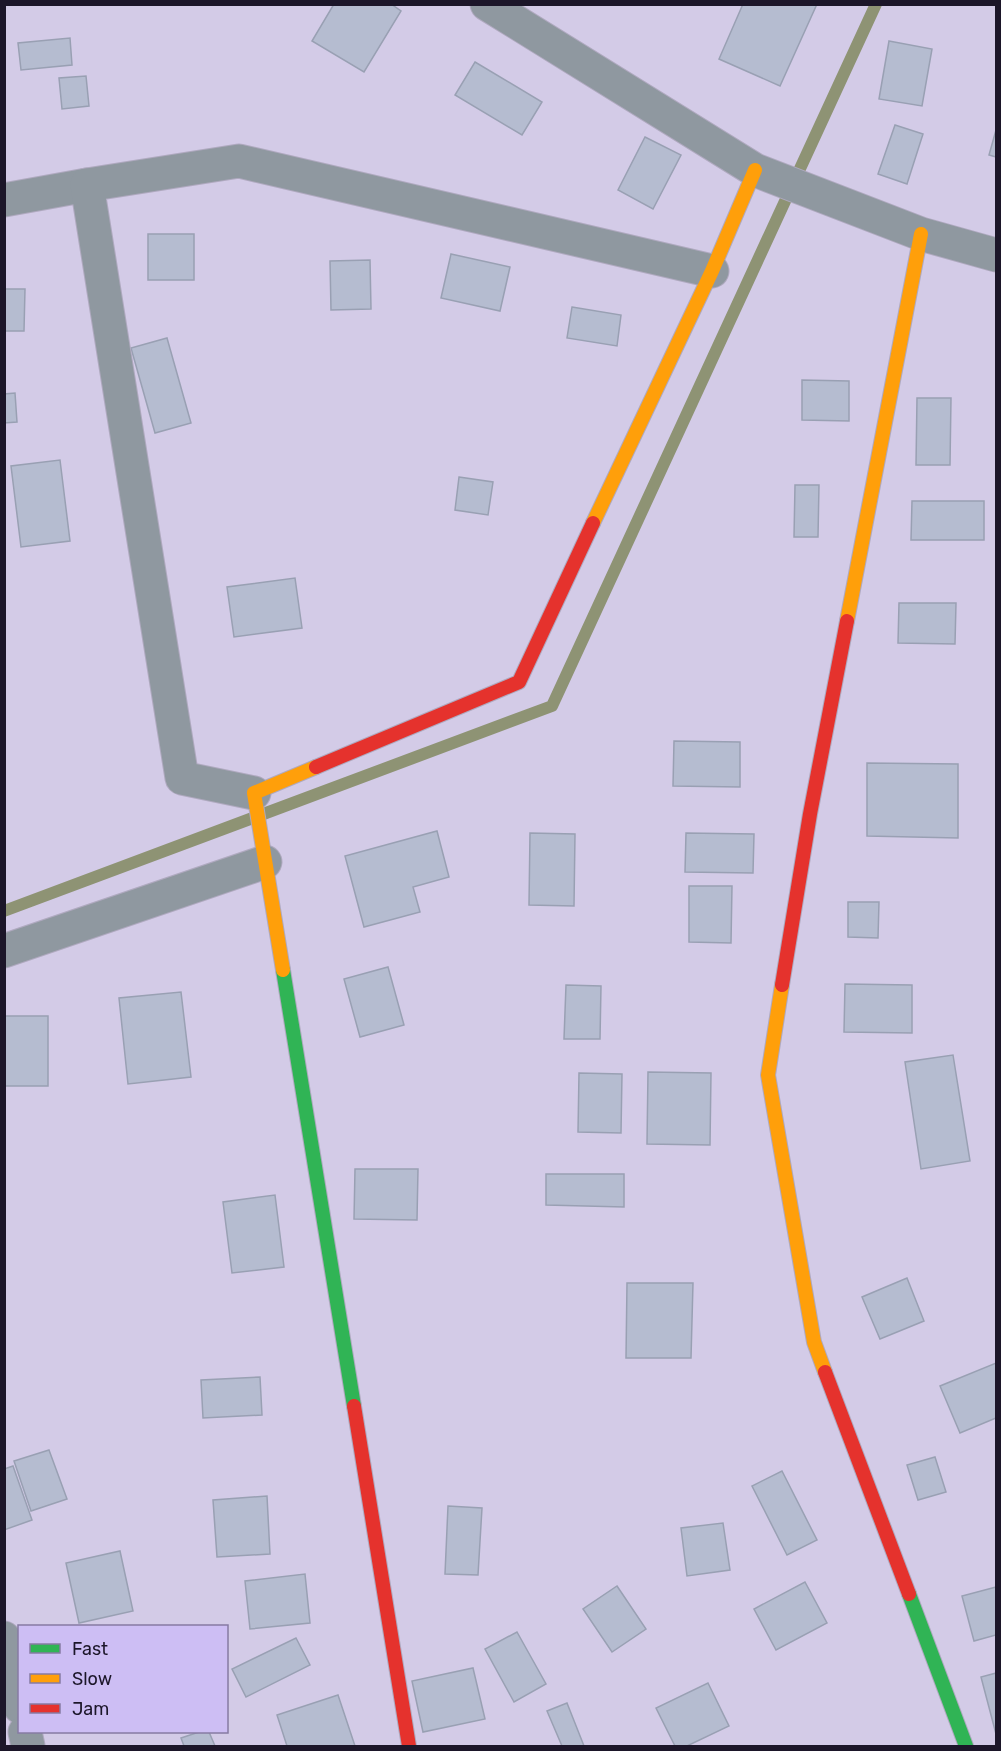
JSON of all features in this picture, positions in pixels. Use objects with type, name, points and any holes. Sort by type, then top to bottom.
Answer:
[{"type":"street","points":[[488,4],[768,175],[921,234],[996,255]]},
{"type":"street","points":[[4,200],[239,161],[712,271]]},
{"type":"street","points":[[87,185],[182,778],[255,801],[519,682],[712,271],[768,175]]},
{"type":"street","points":[[921,234],[810,814],[768,1076],[814,1342],[966,1746]]},
{"type":"street","points":[[255,801],[410,1746]]},
{"type":"street","points":[[4,951],[263,851]]},
{"type":"street","points":[[4,1638],[18,1698]]},
{"type":"building","points":[[334,4],[391,4],[401,11],[364,72],[312,41]]},
{"type":"building","points":[[743,4],[817,4],[780,86],[719,59]]},
{"type":"building","points":[[70,38],[72,65],[21,70],[18,43]]},
{"type":"building","points":[[889,41],[932,49],[922,106],[879,99]]},
{"type":"building","points":[[475,62],[542,102],[522,135],[455,95]]},
{"type":"building","points":[[86,76],[89,106],[62,109],[59,78]]},
{"type":"building","points":[[895,125],[923,134],[907,184],[878,174]]},
{"type":"building","points":[[996,130],[996,157],[989,155]]},
{"type":"building","points":[[645,137],[681,155],[653,209],[618,190]]},
{"type":"building","points":[[148,234],[194,234],[194,280],[148,280]]},
{"type":"building","points":[[451,254],[510,267],[500,311],[441,298]]},
{"type":"building","points":[[370,260],[371,309],[331,310],[330,261]]},
{"type":"building","points":[[4,289],[25,289],[24,331],[4,331]]},
{"type":"building","points":[[572,307],[621,315],[617,346],[567,338]]},
{"type":"building","points":[[167,338],[191,423],[155,433],[131,348]]},
{"type":"building","points":[[802,380],[849,381],[849,421],[802,420]]},
{"type":"building","points":[[15,393],[17,422],[4,423],[4,394]]},
{"type":"building","points":[[917,398],[951,398],[950,465],[916,465]]},
{"type":"building","points":[[60,460],[70,541],[21,547],[11,466]]},
{"type":"building","points":[[459,477],[493,482],[488,515],[455,510]]},
{"type":"building","points":[[795,485],[819,485],[818,537],[794,537]]},
{"type":"building","points":[[912,501],[984,501],[984,540],[911,540]]},
{"type":"building","points":[[295,578],[302,628],[234,637],[227,587]]},
{"type":"building","points":[[899,603],[956,603],[955,644],[898,643]]},
{"type":"building","points":[[674,741],[740,742],[740,787],[673,786]]},
{"type":"building","points":[[867,763],[958,764],[958,838],[867,836]]},
{"type":"building","points":[[437,831],[449,877],[413,887],[420,912],[364,927],[345,856]]},
{"type":"building","points":[[530,833],[575,834],[574,906],[529,905]]},
{"type":"building","points":[[686,833],[754,834],[753,873],[685,872]]},
{"type":"building","points":[[689,886],[732,886],[731,943],[689,942]]},
{"type":"building","points":[[848,902],[879,902],[878,938],[848,937]]},
{"type":"building","points":[[388,967],[404,1025],[360,1037],[344,979]]},
{"type":"building","points":[[845,984],[912,985],[912,1033],[844,1032]]},
{"type":"building","points":[[566,985],[601,986],[600,1039],[564,1039]]},
{"type":"building","points":[[181,992],[191,1077],[128,1084],[119,998]]},
{"type":"building","points":[[4,1016],[48,1016],[48,1086],[4,1086]]},
{"type":"building","points":[[953,1055],[970,1161],[921,1169],[905,1062]]},
{"type":"building","points":[[648,1072],[711,1073],[710,1145],[647,1144]]},
{"type":"building","points":[[579,1073],[622,1074],[621,1133],[578,1132]]},
{"type":"building","points":[[355,1169],[418,1169],[417,1220],[354,1219]]},
{"type":"building","points":[[546,1174],[624,1174],[624,1207],[546,1205]]},
{"type":"building","points":[[275,1195],[284,1267],[232,1273],[223,1202]]},
{"type":"building","points":[[907,1278],[924,1321],[880,1339],[862,1297]]},
{"type":"building","points":[[627,1283],[693,1283],[691,1358],[626,1358]]},
{"type":"building","points":[[996,1363],[996,1418],[960,1433],[940,1386]]},
{"type":"building","points":[[260,1377],[262,1415],[203,1418],[201,1380]]},
{"type":"building","points":[[49,1450],[67,1499],[31,1511],[14,1461]]},
{"type":"building","points":[[935,1457],[946,1492],[918,1500],[907,1465]]},
{"type":"building","points":[[13,1466],[32,1520],[4,1530],[4,1469]]},
{"type":"building","points":[[782,1471],[817,1540],[787,1555],[752,1486]]},
{"type":"building","points":[[267,1496],[270,1554],[217,1557],[213,1500]]},
{"type":"building","points":[[448,1506],[482,1508],[478,1575],[445,1574]]},
{"type":"building","points":[[723,1523],[730,1570],[687,1576],[681,1528]]},
{"type":"building","points":[[120,1551],[133,1611],[79,1623],[66,1563]]},
{"type":"building","points":[[305,1574],[310,1623],[250,1629],[245,1581]]},
{"type":"building","points":[[805,1582],[827,1623],[776,1650],[754,1609]]},
{"type":"building","points":[[617,1586],[646,1629],[612,1652],[583,1609]]},
{"type":"building","points":[[996,1587],[996,1635],[974,1641],[962,1596]]},
{"type":"building","points":[[517,1632],[546,1684],[514,1702],[485,1649]]},
{"type":"building","points":[[296,1638],[310,1665],[246,1697],[232,1669]]},
{"type":"building","points":[[473,1668],[485,1719],[423,1732],[412,1681]]},
{"type":"building","points":[[996,1673],[996,1734],[981,1677]]},
{"type":"building","points":[[708,1683],[729,1726],[687,1746],[675,1746],[656,1708]]},
{"type":"building","points":[[338,1695],[355,1746],[287,1746],[277,1715]]},
{"type":"building","points":[[567,1703],[584,1746],[562,1746],[547,1711]]},
{"type":"building","points":[[196,1733],[209,1733],[215,1746],[184,1746],[181,1738]]},
{"type":"waterway","points":[[4,911],[552,706],[876,4]]},
{"type":"traffic: fast","points":[[283,970],[354,1406]]},
{"type":"traffic: fast","points":[[909,1594],[966,1746]]},
{"type":"traffic: slow","points":[[593,523],[712,271],[755,170]]},
{"type":"traffic: slow","points":[[847,621],[921,234]]},
{"type":"traffic: slow","points":[[283,970],[254,793],[316,767]]},
{"type":"traffic: slow","points":[[782,985],[768,1075],[814,1342],[825,1372]]},
{"type":"traffic: jam","points":[[316,767],[519,682],[593,523]]},
{"type":"traffic: jam","points":[[782,985],[810,814],[847,621]]},
{"type":"traffic: jam","points":[[825,1372],[909,1594]]},
{"type":"traffic: jam","points":[[354,1406],[409,1746]]}]
